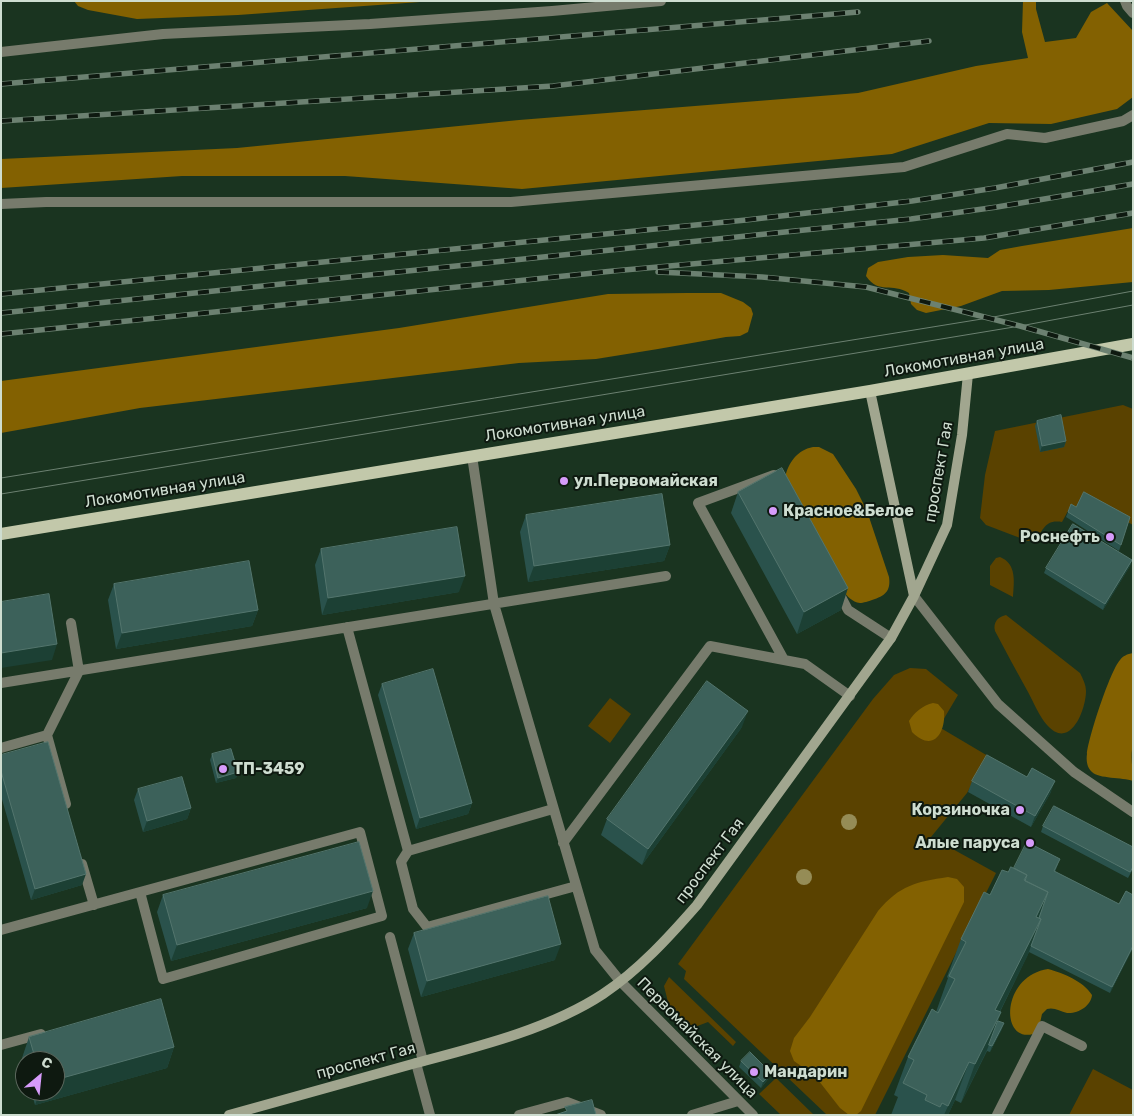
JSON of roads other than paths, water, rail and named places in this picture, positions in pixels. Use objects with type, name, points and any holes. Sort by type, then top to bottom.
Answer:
[{"type":"main road","name":"Локомотивная улица","points":[[1,534],[870,391],[1133,344]]},
{"type":"main road","name":"проспект Гая","points":[[229,1115],[489,1043],[550,1021],[584,1005],[620,981],[650,955],[697,905],[891,638],[914,596],[947,525],[962,435],[968,374]]},
{"type":"main road","points":[[870,391],[914,596]]},
{"type":"street","points":[[1,52],[163,34],[370,24],[661,1]]},
{"type":"street","points":[[1126,1],[1126,6],[1133,13]]},
{"type":"street","points":[[1,204],[46,202],[511,202],[904,167],[1007,134],[1045,138],[1123,121],[1133,115]]},
{"type":"street","name":"Первомайская улица","points":[[472,456],[494,604],[595,950],[620,981],[753,1115]]},
{"type":"street","points":[[779,484],[774,475],[698,502],[784,660]]},
{"type":"street","points":[[1,683],[666,576]]},
{"type":"street","points":[[830,576],[848,610],[891,638]]},
{"type":"street","points":[[914,596],[998,704],[1074,772],[1133,812]]},
{"type":"street","points":[[68,810],[47,735],[79,671],[71,623]]},
{"type":"street","points":[[347,628],[408,851]]},
{"type":"street","points":[[563,843],[710,646],[804,664],[850,696]]},
{"type":"street","points":[[1,748],[47,735]]},
{"type":"street","points":[[553,809],[408,851],[401,862],[413,909],[427,927],[576,886]]},
{"type":"street","points":[[1,930],[94,905],[140,892],[360,832],[382,916],[163,979],[140,892]]},
{"type":"street","points":[[81,858],[94,905]]},
{"type":"street","points":[[390,937],[420,1062],[430,1115]]},
{"type":"street","points":[[997,1115],[1042,1026],[1082,1046]]},
{"type":"street","points":[[1,1045],[48,1032]]},
{"type":"street","points":[[692,1115],[738,1101]]},
{"type":"street","points":[[519,1115],[567,1102],[601,1115]]},
{"type":"tram line","points":[[1,478],[988,318],[1133,291]]},
{"type":"tram line","points":[[1,494],[1020,326],[1133,305]]},
{"type":"railway","points":[[1,84],[858,12]]},
{"type":"railway","points":[[1,121],[553,86],[929,41]]},
{"type":"railway","points":[[1,294],[746,220],[912,201],[995,188],[1133,162]]},
{"type":"railway","points":[[1,313],[911,219],[997,207],[1133,184]]},
{"type":"railway","points":[[1,334],[613,271],[984,238],[1133,213]]},
{"type":"railway","points":[[658,272],[762,277],[866,287],[1020,326],[1133,358]]},
{"type":"place","name":"ул.Первомайская","points":[[564,481]]},
{"type":"place","name":"Красное&Белое","points":[[773,511]]},
{"type":"place","name":"Роснефть","points":[[1110,537]]},
{"type":"place","name":"ТП-3459","points":[[223,769]]},
{"type":"place","name":"Корзиночка","points":[[1020,810]]},
{"type":"place","name":"Алые паруса","points":[[1030,843]]},
{"type":"place","name":"Мандарин","points":[[754,1072]]}]
